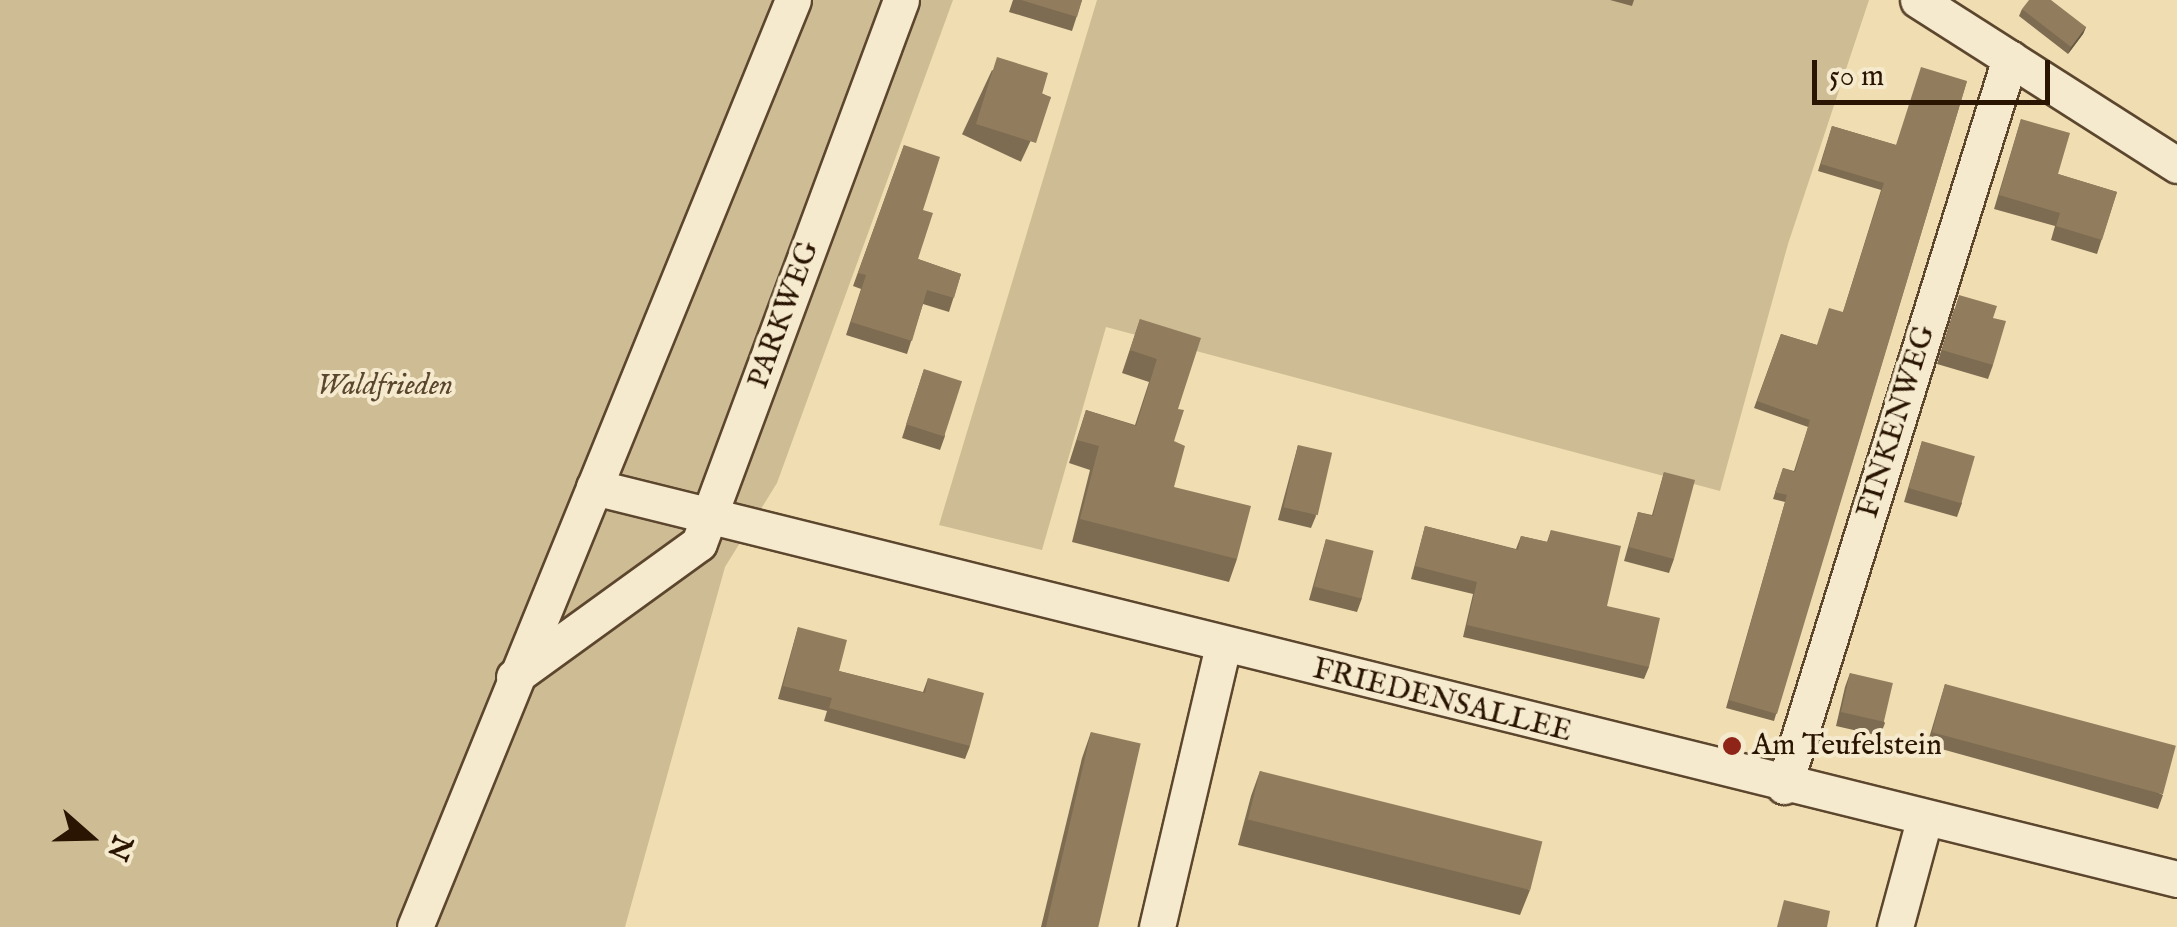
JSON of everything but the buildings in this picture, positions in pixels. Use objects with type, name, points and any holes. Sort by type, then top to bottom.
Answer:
[{"type":"street","points":[[415,927],[793,0]]},
{"type":"street","name":"PARKWEG","points":[[514,677],[699,544],[901,0]]},
{"type":"street","points":[[1918,0],[2177,165]]},
{"type":"street","name":"FINKENWEG","points":[[1784,786],[2010,58]]},
{"type":"street","points":[[594,487],[709,518]]},
{"type":"street","name":"FRIEDENSALLEE","points":[[709,518],[2177,880]]},
{"type":"street","points":[[1156,927],[1223,646]]},
{"type":"street","points":[[1895,927],[1924,820]]},
{"type":"green space","name":"Waldfrieden","points":[[0,0],[953,0],[777,483],[725,567],[625,927],[0,927]]},
{"type":"green space","points":[[1097,0],[1869,0],[1788,244],[1720,491],[1106,327],[1042,550],[939,525]]},
{"type":"place","name":"Am Teufelstein","points":[[1732,746]]}]
